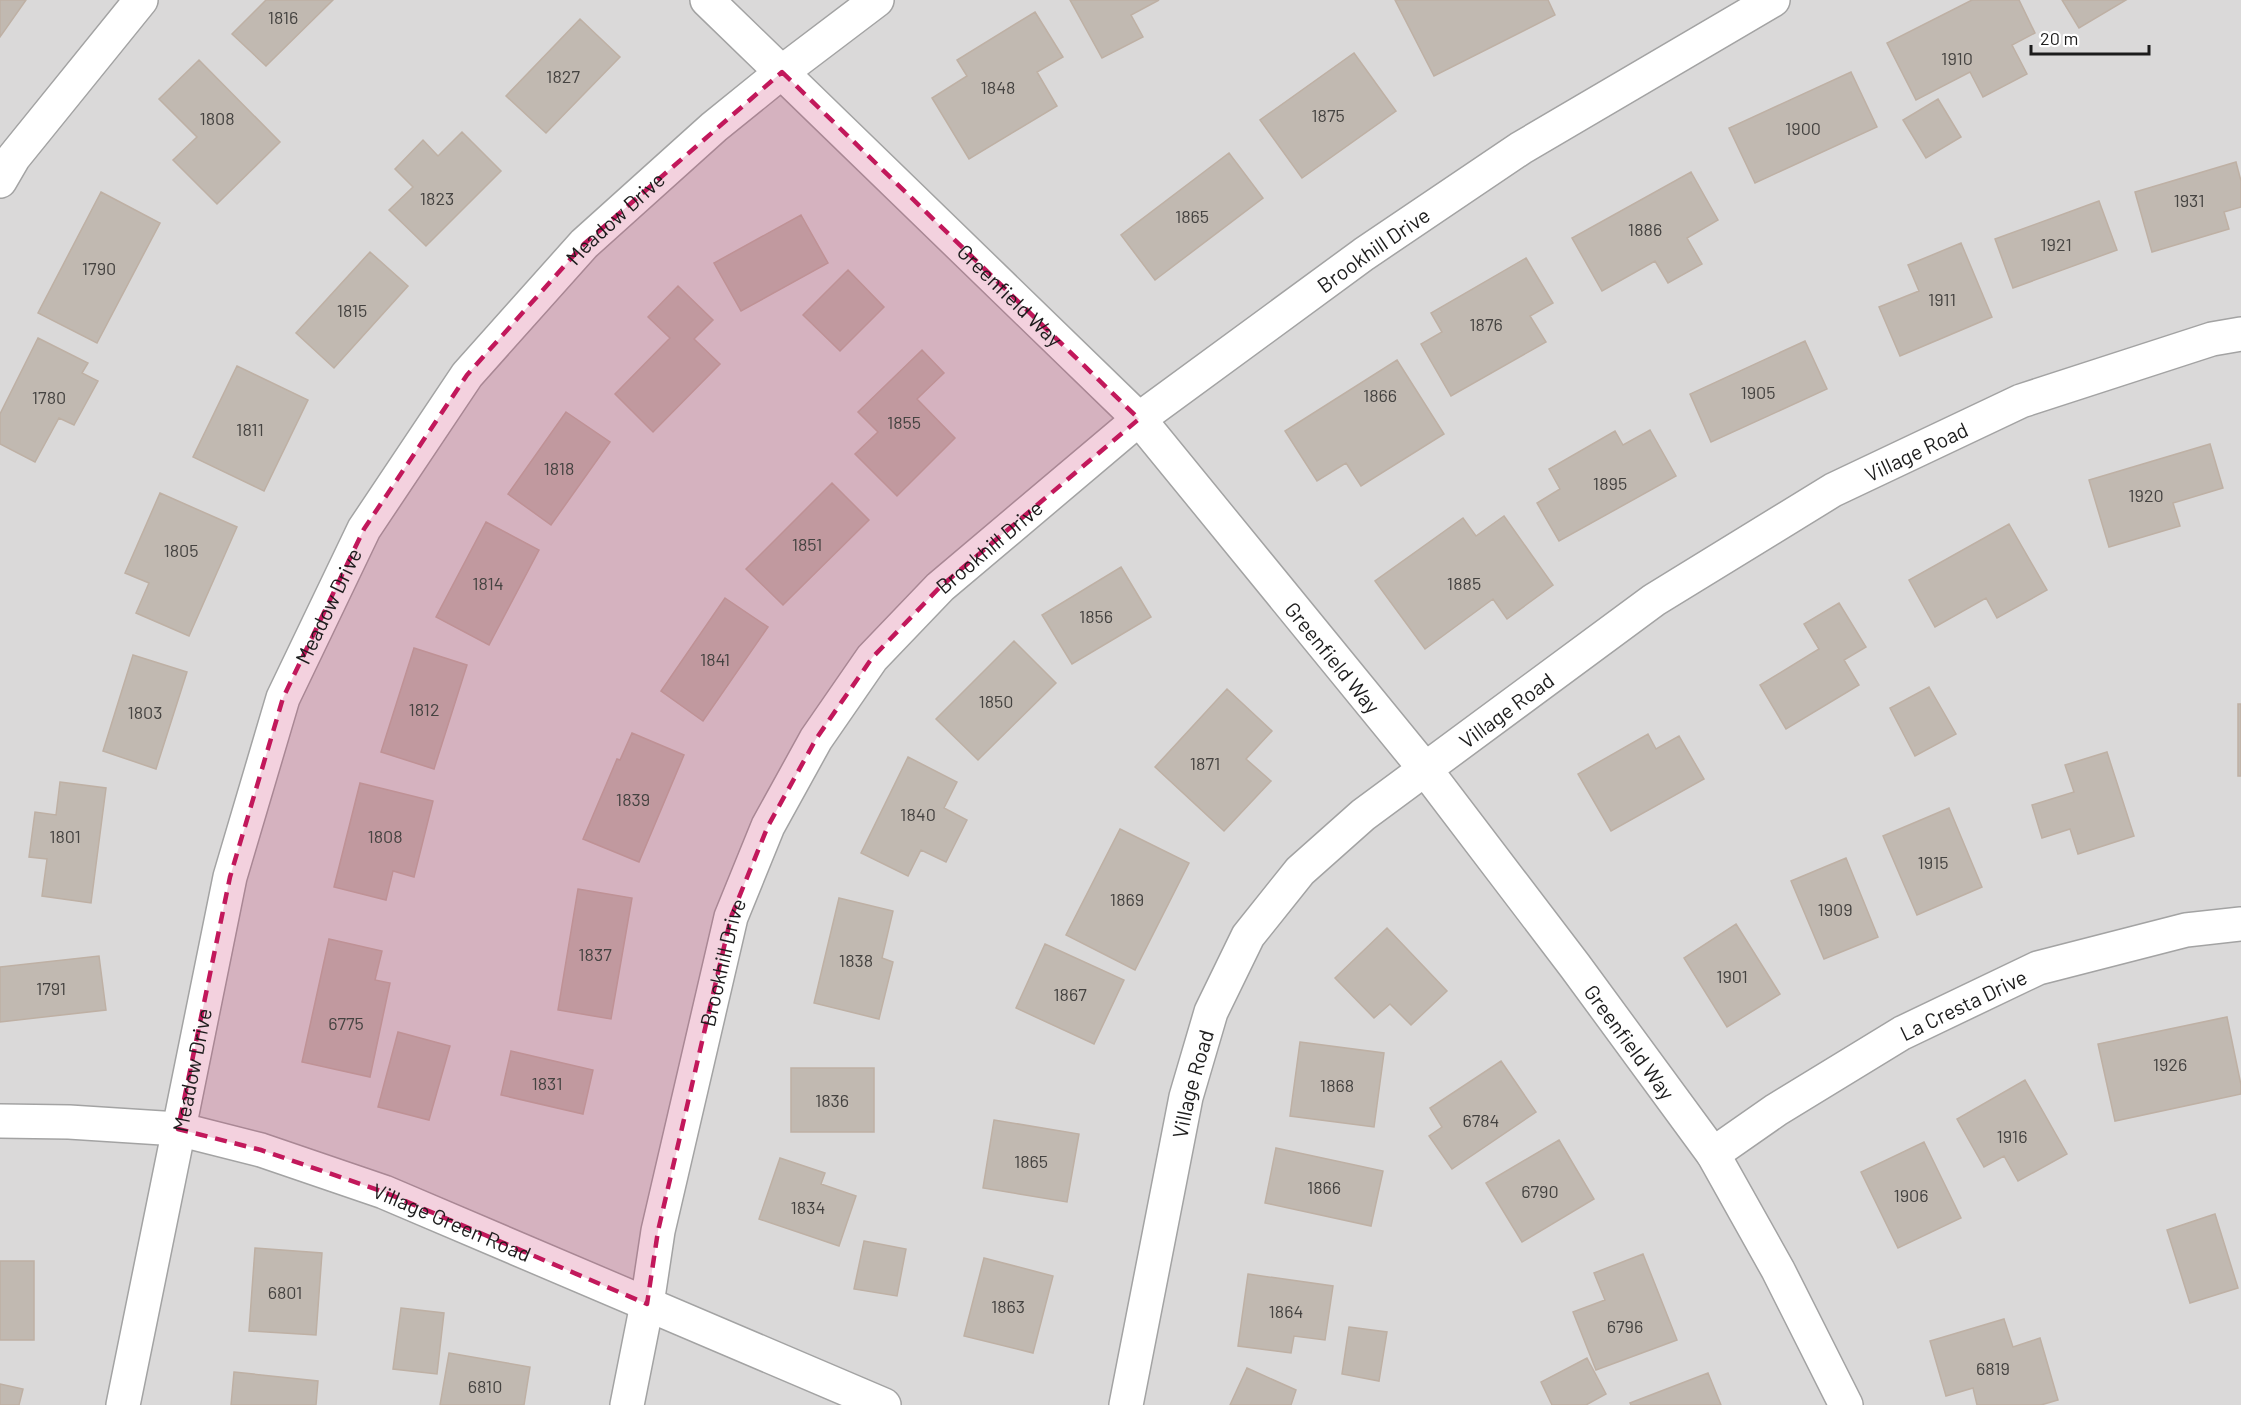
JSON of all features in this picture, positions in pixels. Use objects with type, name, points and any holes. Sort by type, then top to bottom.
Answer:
[{"type":"street","points":[[0,181],[14,157],[141,0]]},
{"type":"street","name":"Greenfield Way","points":[[707,0],[1139,419],[1425,769],[1575,966],[1713,1154],[1778,1270],[1845,1405]]},
{"type":"street","name":"Meadow Drive","points":[[123,1405],[230,877],[283,698],[364,530],[467,375],[584,244],[714,127],[877,0]]},
{"type":"street","name":"Brookhill Drive","points":[[627,1405],[647,1304],[658,1231],[731,916],[768,825],[816,739],[872,658],[940,587],[1139,419],[1364,254],[1521,148],[1773,0]]},
{"type":"street","name":"Village Road","points":[[1126,1405],[1186,1097],[1211,1012],[1248,936],[1300,871],[1363,815],[1654,600],[1833,490],[2021,401],[2212,339],[2241,334]]},
{"type":"street","name":"La Cresta Drive","points":[[1713,1154],[1776,1110],[1902,1033],[2038,968],[2186,930],[2241,924]]},
{"type":"street","name":"Village Green Road","points":[[0,1121],[69,1122],[178,1130],[261,1150],[384,1192],[884,1405]]},
{"type":"highlighted area","points":[[782,72],[1139,419],[940,587],[872,658],[816,739],[768,826],[731,917],[658,1231],[647,1304],[384,1192],[261,1150],[178,1129],[230,877],[283,698],[364,529],[467,375],[584,244]]},
{"type":"shaded area","points":[[0,0],[2241,0],[2241,1405],[0,1405]]},
{"type":"building","points":[[0,0],[26,0],[0,37]]},
{"type":"building","points":[[266,0],[333,0],[266,66],[232,34]]},
{"type":"building","points":[[1070,0],[1159,0],[1131,15],[1143,37],[1102,58]]},
{"type":"building","points":[[1395,0],[1548,0],[1555,15],[1434,76]]},
{"type":"building","points":[[1972,0],[2019,0],[2035,33],[2012,45],[2027,74],[1983,97],[1970,72],[1916,100],[1887,43]]},
{"type":"building","points":[[2062,0],[2126,0],[2079,28]]},
{"type":"building","points":[[1035,12],[1063,57],[1037,72],[1057,106],[969,159],[932,98],[967,76],[957,60]]},
{"type":"building","points":[[580,19],[620,57],[546,133],[506,96]]},
{"type":"building","points":[[1354,53],[1396,111],[1302,178],[1260,120]]},
{"type":"building","points":[[199,60],[280,142],[217,204],[173,160],[197,137],[159,99]]},
{"type":"building","points":[[1851,72],[1877,127],[1755,183],[1729,128]]},
{"type":"building","points":[[1938,99],[1961,137],[1926,158],[1903,120]]},
{"type":"building","points":[[462,132],[501,171],[426,246],[389,210],[413,187],[395,169],[423,140],[438,156]]},
{"type":"building","points":[[1229,153],[1263,198],[1155,280],[1121,235]]},
{"type":"building","points":[[2236,162],[2241,181],[2241,207],[2224,212],[2229,229],[2152,252],[2135,192]]},
{"type":"building","points":[[1691,172],[1718,220],[1687,238],[1702,264],[1668,283],[1655,261],[1602,291],[1572,238]]},
{"type":"building","points":[[101,192],[160,223],[97,343],[38,313]]},
{"type":"building","points":[[2099,201],[2117,250],[2013,288],[1995,239]]},
{"type":"building","points":[[801,215],[828,263],[741,311],[714,263]]},
{"type":"building","points":[[1961,243],[1992,317],[1900,356],[1879,307],[1919,291],[1908,265]]},
{"type":"building","points":[[370,252],[408,286],[334,368],[296,333]]},
{"type":"building","points":[[1526,258],[1553,303],[1530,316],[1546,342],[1451,396],[1421,344],[1442,332],[1431,313]]},
{"type":"building","points":[[848,270],[884,307],[840,351],[803,315]]},
{"type":"building","points":[[678,286],[713,320],[694,339],[720,364],[653,432],[615,394],[670,338],[648,317]]},
{"type":"building","points":[[38,338],[88,363],[82,373],[98,381],[74,425],[59,418],[35,462],[0,444],[0,414]]},
{"type":"building","points":[[1805,341],[1827,389],[1711,442],[1690,394]]},
{"type":"building","points":[[922,350],[944,373],[917,399],[955,438],[897,496],[855,454],[878,432],[858,412]]},
{"type":"building","points":[[1397,360],[1444,434],[1361,486],[1346,463],[1317,481],[1285,431]]},
{"type":"building","points":[[237,366],[308,400],[264,491],[193,457]]},
{"type":"building","points":[[566,412],[610,442],[551,525],[508,494]]},
{"type":"building","points":[[1650,430],[1676,476],[1559,541],[1537,503],[1560,489],[1549,469],[1615,431],[1623,445]]},
{"type":"building","points":[[2210,444],[2223,488],[2173,503],[2180,526],[2109,547],[2089,480]]},
{"type":"building","points":[[832,483],[869,520],[783,605],[746,569]]},
{"type":"building","points":[[160,493],[237,527],[189,636],[136,613],[149,583],[125,573]]},
{"type":"building","points":[[1504,516],[1553,585],[1507,619],[1493,599],[1425,649],[1375,581],[1463,518],[1476,536]]},
{"type":"building","points":[[486,522],[539,550],[489,645],[436,617]]},
{"type":"building","points":[[2009,524],[2047,590],[1997,618],[1986,598],[1935,627],[1909,580]]},
{"type":"building","points":[[1121,567],[1151,617],[1072,664],[1042,615]]},
{"type":"building","points":[[725,598],[768,627],[703,721],[661,691]]},
{"type":"building","points":[[1839,603],[1866,647],[1844,660],[1859,685],[1786,729],[1760,685],[1819,649],[1804,624]]},
{"type":"building","points":[[1014,641],[1056,683],[978,760],[936,719]]},
{"type":"building","points":[[414,648],[467,665],[434,769],[381,752]]},
{"type":"building","points":[[133,655],[187,672],[156,769],[103,751]]},
{"type":"building","points":[[1929,687],[1956,734],[1915,756],[1890,708]]},
{"type":"building","points":[[1227,689],[1272,731],[1246,759],[1271,781],[1224,831],[1155,767]]},
{"type":"building","points":[[2238,704],[2241,704],[2241,776],[2238,776]]},
{"type":"building","points":[[632,733],[684,755],[639,862],[583,839],[617,759],[620,760]]},
{"type":"building","points":[[1648,734],[1656,749],[1679,736],[1704,779],[1611,831],[1578,774]]},
{"type":"building","points":[[2107,752],[2134,836],[2078,854],[2070,829],[2042,838],[2032,805],[2074,792],[2065,765]]},
{"type":"building","points":[[908,757],[957,782],[944,808],[967,820],[946,862],[921,850],[908,876],[861,853]]},
{"type":"building","points":[[60,782],[106,788],[91,903],[42,896],[47,859],[29,857],[35,812],[56,815]]},
{"type":"building","points":[[360,783],[433,801],[414,877],[393,871],[386,900],[334,887]]},
{"type":"building","points":[[1949,808],[1982,887],[1917,915],[1883,836]]},
{"type":"building","points":[[1120,829],[1189,863],[1135,970],[1066,935]]},
{"type":"building","points":[[1846,858],[1878,937],[1824,959],[1791,881]]},
{"type":"building","points":[[578,889],[632,898],[611,1019],[558,1010]]},
{"type":"building","points":[[839,898],[893,911],[882,958],[893,962],[879,1019],[814,1003]]},
{"type":"building","points":[[1736,924],[1780,994],[1727,1027],[1684,958]]},
{"type":"building","points":[[1387,928],[1447,991],[1411,1025],[1390,1004],[1374,1018],[1335,978]]},
{"type":"building","points":[[329,939],[382,951],[375,980],[390,983],[370,1077],[302,1062]]},
{"type":"building","points":[[1045,944],[1124,980],[1094,1044],[1016,1008]]},
{"type":"building","points":[[99,956],[106,1010],[0,1022],[0,967]]},
{"type":"building","points":[[2227,1017],[2241,1094],[2115,1121],[2098,1044]]},
{"type":"building","points":[[398,1032],[450,1046],[429,1120],[378,1107]]},
{"type":"building","points":[[1300,1042],[1384,1053],[1374,1127],[1290,1116]]},
{"type":"building","points":[[511,1051],[593,1070],[583,1114],[501,1095]]},
{"type":"building","points":[[1501,1061],[1536,1112],[1452,1169],[1429,1136],[1442,1127],[1430,1108]]},
{"type":"building","points":[[791,1068],[874,1068],[874,1132],[791,1132]]},
{"type":"building","points":[[2025,1080],[2067,1154],[2018,1181],[2004,1156],[1984,1167],[1957,1119]]},
{"type":"building","points":[[994,1120],[1079,1134],[1067,1202],[983,1188]]},
{"type":"building","points":[[1559,1140],[1594,1199],[1522,1242],[1486,1183]]},
{"type":"building","points":[[1924,1142],[1961,1218],[1898,1248],[1861,1172]]},
{"type":"building","points":[[1276,1148],[1383,1171],[1371,1226],[1265,1203]]},
{"type":"building","points":[[780,1158],[825,1173],[821,1184],[856,1196],[839,1246],[759,1219]]},
{"type":"building","points":[[2215,1214],[2238,1288],[2190,1303],[2167,1230]]},
{"type":"building","points":[[864,1241],[906,1249],[897,1296],[854,1289]]},
{"type":"building","points":[[255,1248],[322,1253],[316,1335],[249,1331]]},
{"type":"building","points":[[1643,1254],[1677,1340],[1596,1370],[1573,1312],[1605,1300],[1594,1273]]},
{"type":"building","points":[[984,1258],[1053,1276],[1033,1353],[964,1336]]},
{"type":"building","points":[[0,1261],[34,1261],[34,1340],[0,1340]]},
{"type":"building","points":[[1248,1274],[1333,1286],[1325,1340],[1294,1336],[1291,1353],[1238,1346]]},
{"type":"building","points":[[401,1308],[444,1313],[437,1374],[393,1369]]},
{"type":"building","points":[[2004,1319],[2013,1347],[2040,1338],[2058,1400],[2041,1405],[1977,1405],[1973,1388],[1946,1396],[1930,1341]]},
{"type":"building","points":[[1349,1327],[1387,1332],[1379,1381],[1342,1374]]},
{"type":"building","points":[[449,1353],[530,1367],[524,1405],[440,1405]]},
{"type":"building","points":[[1587,1358],[1606,1394],[1586,1405],[1552,1405],[1541,1382]]},
{"type":"building","points":[[1247,1368],[1296,1390],[1291,1405],[1230,1405]]},
{"type":"building","points":[[234,1372],[318,1381],[316,1405],[231,1405]]},
{"type":"building","points":[[1708,1373],[1721,1405],[1631,1405],[1630,1403]]},
{"type":"building","points":[[0,1384],[23,1389],[19,1405],[0,1405]]}]
